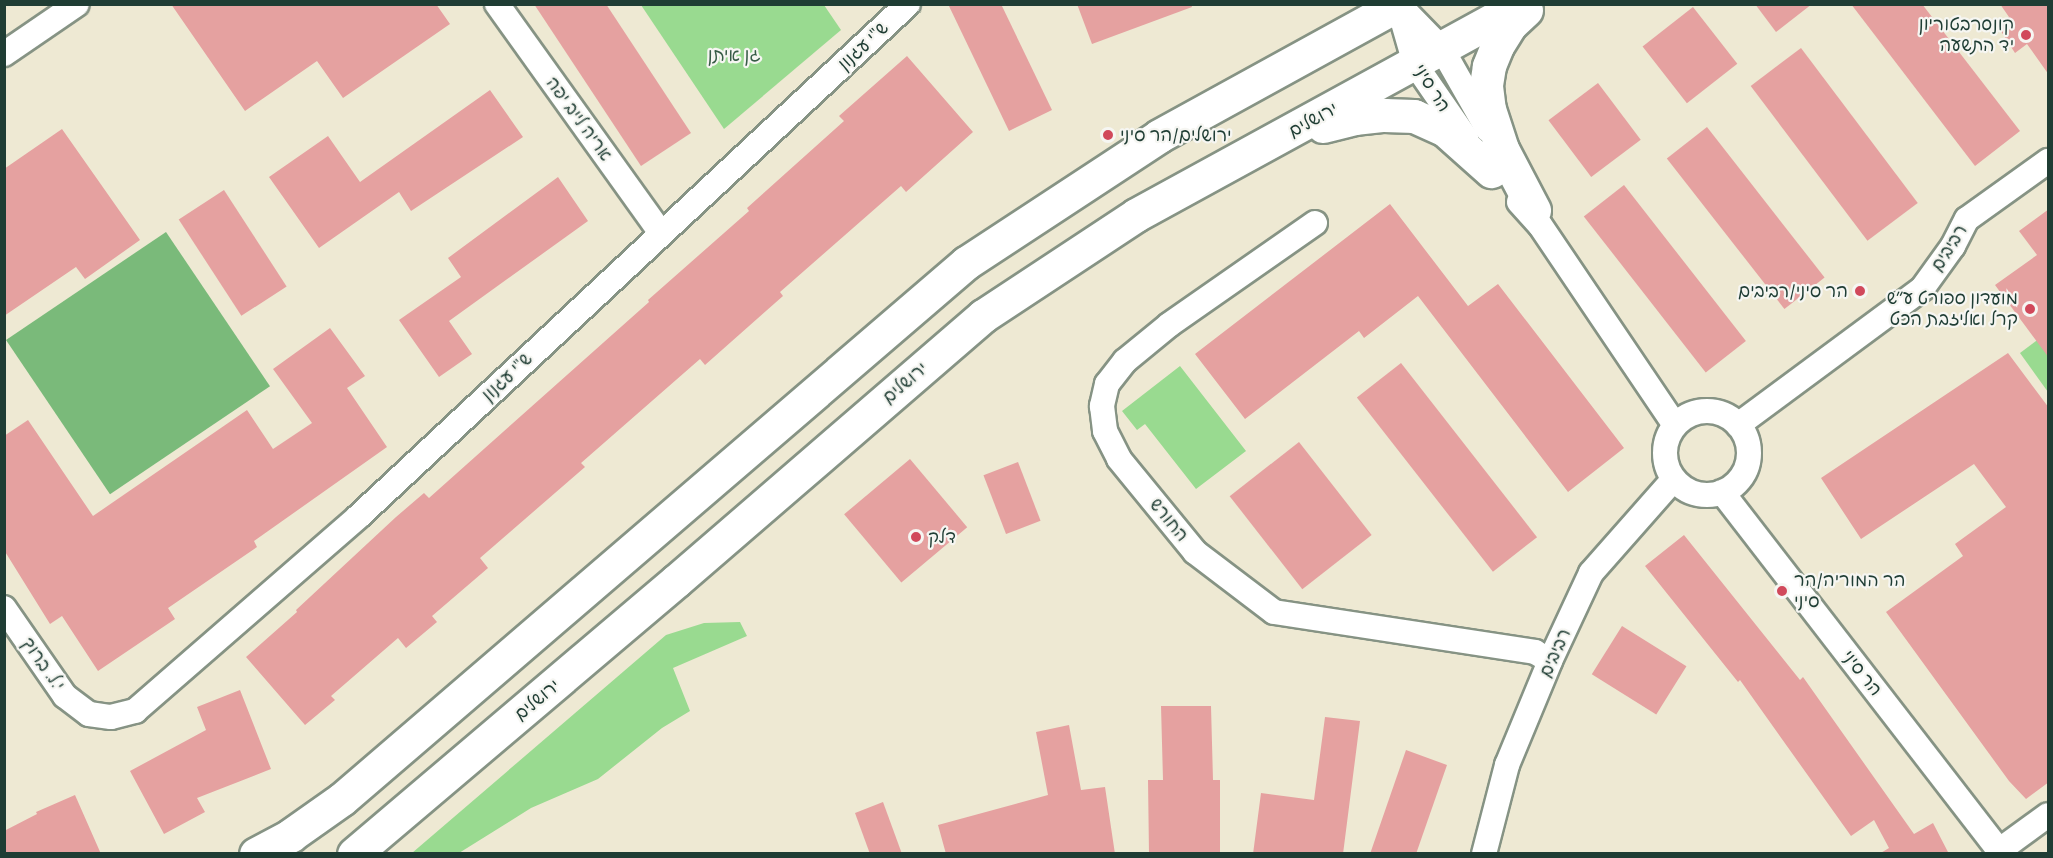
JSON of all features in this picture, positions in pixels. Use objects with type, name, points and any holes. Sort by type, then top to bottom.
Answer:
[{"type":"main road","name":"ירושלים","points":[[354,854],[631,620],[982,316],[1136,215],[1522,4]]},
{"type":"main road","points":[[1532,4],[1510,25],[1497,46],[1489,66],[1486,86],[1489,109],[1502,149],[1534,213]]},
{"type":"main road","points":[[256,854],[291,836],[342,799],[966,263],[1159,136],[1398,5]]},
{"type":"main road","points":[[1289,133],[1354,118],[1384,115],[1414,117],[1445,130],[1491,171]]},
{"type":"street","points":[[4,54],[77,4]]},
{"type":"street","name":"אריה לייב יפה","points":[[498,4],[661,233]]},
{"type":"street","name":"ש\"י עגנון","points":[[89,714],[111,717],[135,711],[358,516],[908,4]]},
{"type":"street","name":"הר סיני","points":[[1398,5],[1491,171],[1534,213]]},
{"type":"street","name":"הר סיני","points":[[1428,57],[1675,425]]},
{"type":"street","name":"רביבים","points":[[1738,425],[1922,289],[1953,246],[1967,219],[2049,161]]},
{"type":"street","name":"החורש","points":[[1315,223],[1169,325],[1125,361],[1107,384],[1102,405],[1105,431],[1119,459],[1196,552],[1274,612],[1535,652],[1550,661]]},
{"type":"street","points":[[1707,411],[1727,416],[1738,425],[1749,449],[1748,463],[1734,485],[1722,492],[1709,495],[1696,493],[1674,479],[1665,458],[1665,446],[1675,425],[1686,416],[1707,411]]},
{"type":"street","name":"רביבים","points":[[1484,854],[1507,765],[1550,661],[1592,573],[1674,479]]},
{"type":"street","name":"הר סיני","points":[[1722,492],[2001,852]]},
{"type":"street","name":"י.ל. ברוך","points":[[4,608],[65,696],[89,714]]},
{"type":"street","points":[[2001,852],[2049,815]]},
{"type":"green space","name":"גן איתן","points":[[641,5],[824,5],[841,30],[724,129]]},
{"type":"green space","points":[[166,232],[270,386],[110,494],[6,340]]},
{"type":"green space","points":[[2048,332],[2048,392],[2020,353]]},
{"type":"green space","points":[[1180,366],[1246,451],[1196,489],[1145,424],[1137,430],[1122,411]]},
{"type":"green space","points":[[740,622],[747,636],[673,668],[690,711],[662,728],[598,779],[531,808],[459,853],[412,853],[666,635],[704,623]]},
{"type":"building","points":[[171,4],[436,4],[450,24],[343,98],[317,61],[245,111]]},
{"type":"building","points":[[534,4],[606,4],[691,133],[641,166]]},
{"type":"building","points":[[948,4],[1001,4],[1052,110],[1009,131]]},
{"type":"building","points":[[1077,4],[1191,4],[1192,7],[1092,44]]},
{"type":"building","points":[[1755,4],[1812,4],[1776,32]]},
{"type":"building","points":[[1851,4],[1922,4],[2020,131],[1975,166]]},
{"type":"building","name":"קונסרבטוריון יד התשעה","points":[[2000,4],[2049,4],[2049,75],[2027,44],[2015,53],[1997,25],[2009,17]]},
{"type":"building","points":[[1693,7],[1737,64],[1687,103],[1643,46]]},
{"type":"building","points":[[1801,48],[1918,203],[1867,241],[1751,86]]},
{"type":"building","points":[[907,56],[973,132],[906,192],[901,186],[780,292],[783,296],[705,365],[700,359],[581,463],[585,467],[480,558],[488,568],[432,616],[437,622],[406,648],[398,638],[331,696],[335,700],[305,725],[246,657],[297,612],[296,610],[396,517],[424,493],[429,498],[649,302],[648,300],[749,211],[747,208],[844,121],[839,116]]},
{"type":"building","points":[[1598,83],[1641,140],[1591,177],[1548,120]]},
{"type":"building","points":[[490,90],[523,137],[411,211],[399,192],[319,248],[269,177],[328,136],[360,182]]},
{"type":"building","points":[[1707,127],[1825,278],[1784,309],[1667,158]]},
{"type":"building","points":[[62,129],[140,240],[85,279],[76,267],[4,316],[4,169]]},
{"type":"building","points":[[558,177],[588,221],[449,321],[472,354],[439,377],[399,320],[461,277],[448,258]]},
{"type":"building","points":[[1624,185],[1746,341],[1706,372],[1584,216]]},
{"type":"building","points":[[224,190],[287,286],[241,316],[179,219]]},
{"type":"building","points":[[1390,204],[1468,306],[1498,284],[1624,448],[1568,492],[1418,296],[1364,338],[1359,331],[1245,419],[1195,354]]},
{"type":"building","name":"מועדון ספורט ע״שׁ קרל ואליזבת הכט","points":[[2049,209],[2049,358],[1995,285],[2037,255],[2019,231]]},
{"type":"building","points":[[330,328],[365,376],[347,388],[387,447],[254,541],[257,547],[168,608],[175,619],[98,671],[62,616],[50,624],[4,550],[4,436],[28,420],[93,516],[247,410],[273,449],[312,423],[273,369]]},
{"type":"building","points":[[2008,353],[2049,408],[2049,782],[2026,799],[2009,781],[1886,612],[1963,556],[1955,544],[2006,507],[1974,464],[1861,539],[1821,478]]},
{"type":"building","points":[[1401,363],[1537,537],[1493,572],[1357,397]]},
{"type":"building","points":[[1299,442],[1372,535],[1302,589],[1230,496]]},
{"type":"building","points":[[910,459],[967,527],[901,582],[844,514]]},
{"type":"building","points":[[1018,462],[1041,521],[1006,534],[983,475]]},
{"type":"building","points":[[1684,535],[1800,680],[1803,677],[1914,834],[1933,823],[1949,854],[1879,854],[1889,848],[1874,820],[1851,836],[1740,680],[1738,682],[1645,566]]},
{"type":"building","points":[[1622,626],[1686,666],[1656,715],[1592,674]]},
{"type":"building","points":[[240,690],[271,769],[197,798],[205,812],[164,834],[130,771],[206,730],[197,707]]},
{"type":"building","points":[[1161,706],[1211,706],[1213,780],[1220,780],[1220,854],[1149,854],[1148,780],[1163,780]]},
{"type":"building","points":[[1325,717],[1360,721],[1343,854],[1253,854],[1261,793],[1314,800]]},
{"type":"building","points":[[1069,725],[1081,790],[1105,787],[1115,854],[946,854],[938,825],[1048,795],[1036,732]]},
{"type":"building","points":[[1406,750],[1447,765],[1416,854],[1370,854]]},
{"type":"building","points":[[75,795],[101,854],[4,854],[4,831],[37,814],[36,812]]},
{"type":"building","points":[[883,802],[902,854],[870,854],[855,813]]},
{"type":"place","name":"קונסרבטוריון יד התשעה","points":[[2026,35]]},
{"type":"place","name":"ירושלים/הר סיני","points":[[1108,135]]},
{"type":"place","name":"הר סיני/רביבים","points":[[1860,291]]},
{"type":"place","name":"מועדון ספורט ע״שׁ קרל ואליזבת הכט","points":[[2030,309]]},
{"type":"place","name":"דלק","points":[[916,537]]},
{"type":"place","name":"הר המוריה/הר סיני","points":[[1782,591]]}]
